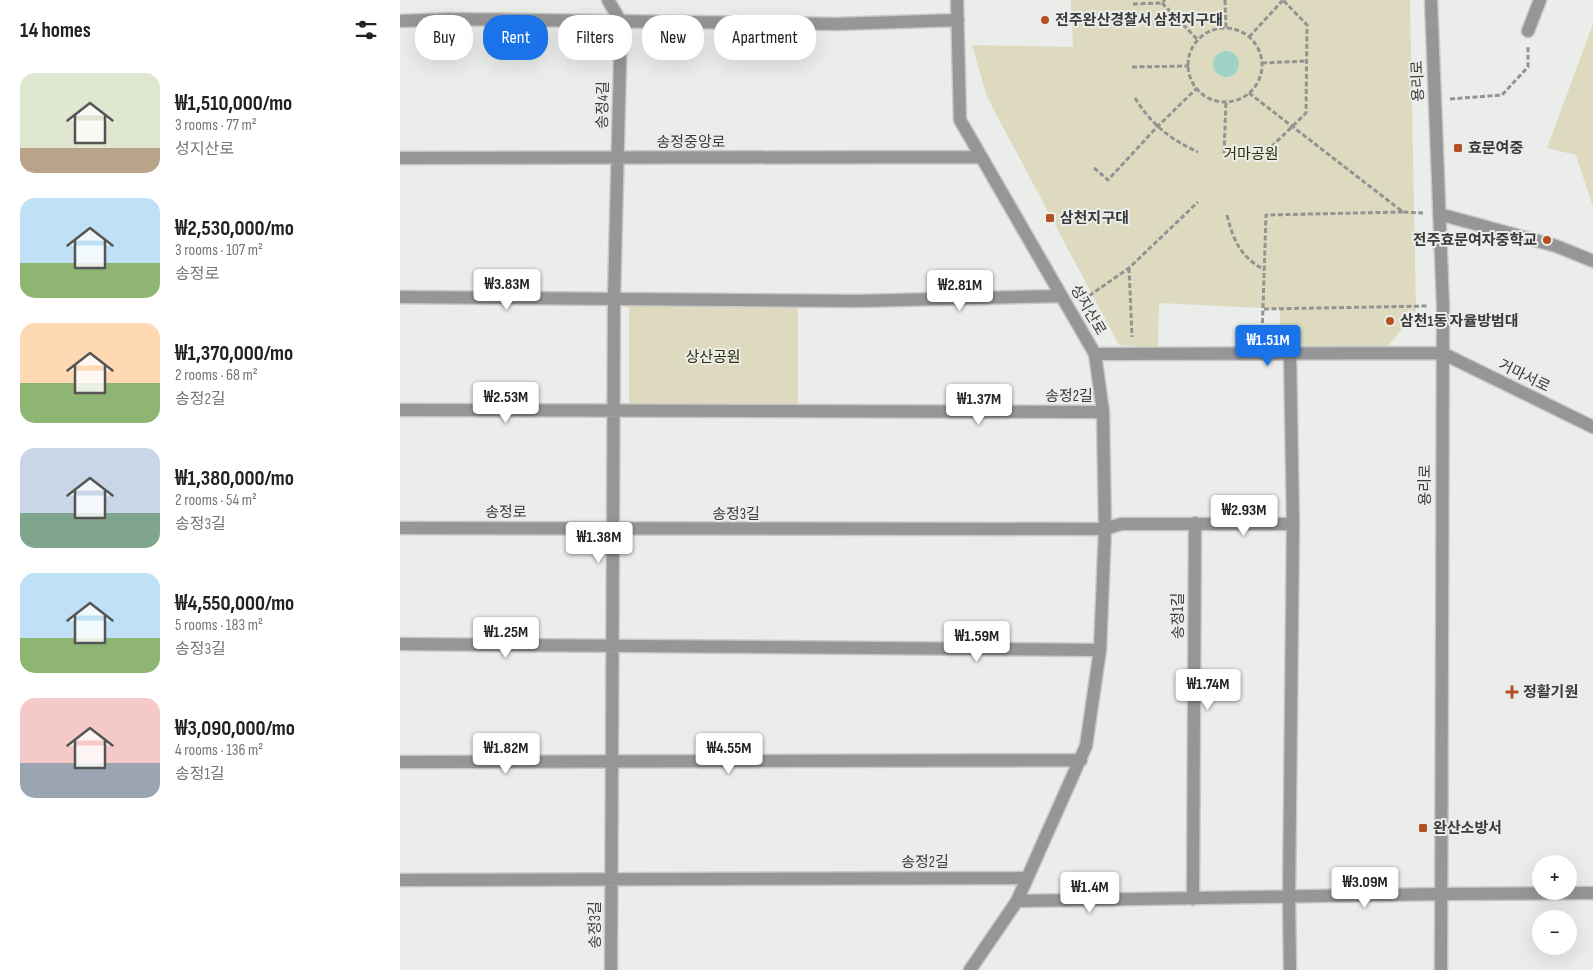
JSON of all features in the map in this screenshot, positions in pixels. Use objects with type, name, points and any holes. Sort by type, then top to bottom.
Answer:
[{"type":"street","points":[[608,0],[618,15]]},
{"type":"street","name":"성지산로","points":[[957,0],[960,120],[1095,354],[1442,353]]},
{"type":"street","name":"용리로","points":[[1432,0],[1442,306],[1441,970]]},
{"type":"street","points":[[1528,31],[1540,0]]},
{"type":"street","points":[[400,21],[449,19],[558,21]]},
{"type":"street","points":[[632,22],[837,24],[958,20]]},
{"type":"street","name":"송정4길","points":[[618,158],[621,60]]},
{"type":"street","name":"송정중앙로","points":[[400,158],[981,157]]},
{"type":"street","name":"송정3길","points":[[611,970],[613,411],[618,158]]},
{"type":"street","points":[[1439,214],[1556,246],[1593,261]]},
{"type":"street","points":[[400,297],[858,301],[1061,296]]},
{"type":"street","name":"거마서로","points":[[1442,353],[1593,427]]},
{"type":"street","name":"송정2길","points":[[970,970],[1017,901],[1086,746],[1100,650],[1105,529],[1103,412],[1095,354]]},
{"type":"street","points":[[1290,354],[1293,524],[1290,970]]},
{"type":"street","points":[[400,410],[613,411]]},
{"type":"street","name":"송정2길","points":[[613,411],[1103,412]]},
{"type":"street","name":"송정1길","points":[[1193,898],[1194,523]]},
{"type":"street","points":[[1105,529],[1121,524],[1293,524]]},
{"type":"street","name":"송정로","points":[[400,528],[613,529]]},
{"type":"street","name":"송정3길","points":[[613,529],[1105,529]]},
{"type":"street","points":[[400,644],[1100,650]]},
{"type":"street","points":[[400,762],[1081,760]]},
{"type":"street","name":"송정2길","points":[[612,879],[1026,878]]},
{"type":"street","points":[[400,880],[612,879]]},
{"type":"street","points":[[1017,901],[1593,893]]},
{"type":"path","points":[[1133,4],[1162,3],[1165,0]]},
{"type":"path","points":[[1225,0],[1226,28]]},
{"type":"path","points":[[1249,36],[1283,0],[1307,25],[1306,113],[1266,152]]},
{"type":"path","points":[[1162,3],[1198,40]]},
{"type":"path","points":[[1215,29],[1238,30],[1249,36],[1260,53],[1262,63],[1259,79],[1249,93],[1238,99],[1226,102],[1205,96],[1191,78],[1188,66],[1192,48],[1198,40],[1215,29]]},
{"type":"path","points":[[1435,100],[1502,95],[1528,67],[1528,31]]},
{"type":"path","points":[[1262,63],[1306,61]]},
{"type":"path","points":[[1132,67],[1188,66]]},
{"type":"path","points":[[1094,168],[1108,180],[1157,127],[1197,88]]},
{"type":"path","points":[[1249,93],[1403,212]]},
{"type":"path","points":[[1136,98],[1157,127],[1177,143],[1198,152]]},
{"type":"path","points":[[1224,153],[1226,102]]},
{"type":"path","points":[[1069,310],[1129,268],[1198,202]]},
{"type":"path","points":[[1261,353],[1266,215],[1403,212],[1439,214]]},
{"type":"path","points":[[1227,215],[1232,236],[1243,255],[1265,270]]},
{"type":"path","points":[[1129,268],[1132,354]]},
{"type":"path","points":[[1264,309],[1442,306]]},
{"type":"green space","name":"거마공원","points":[[1071,0],[1410,0],[1416,311],[1382,354],[1280,348],[1280,309],[1159,303],[1158,348],[1119,345],[987,97],[972,45],[1073,47]]},
{"type":"green space","points":[[1593,24],[1593,207],[1576,155],[1547,148]]},
{"type":"green space","name":"상산공원","points":[[629,306],[798,306],[798,408],[629,408]]},
{"type":"shaded area","points":[[1226,51],[1235,55],[1239,64],[1235,73],[1226,77],[1217,73],[1213,64],[1217,55]]},
{"type":"place","name":"전주완산경찰서 삼천지구대","points":[[1045,20]]},
{"type":"place","name":"효문여중","points":[[1458,148]]},
{"type":"place","name":"삼천지구대","points":[[1050,218]]},
{"type":"place","name":"전주효문여자중학교","points":[[1547,240]]},
{"type":"place","name":"삼천1동 자율방범대","points":[[1390,321]]},
{"type":"place","name":"정활기원","points":[[1512,692]]},
{"type":"place","name":"완산소방서","points":[[1423,828]]}]
